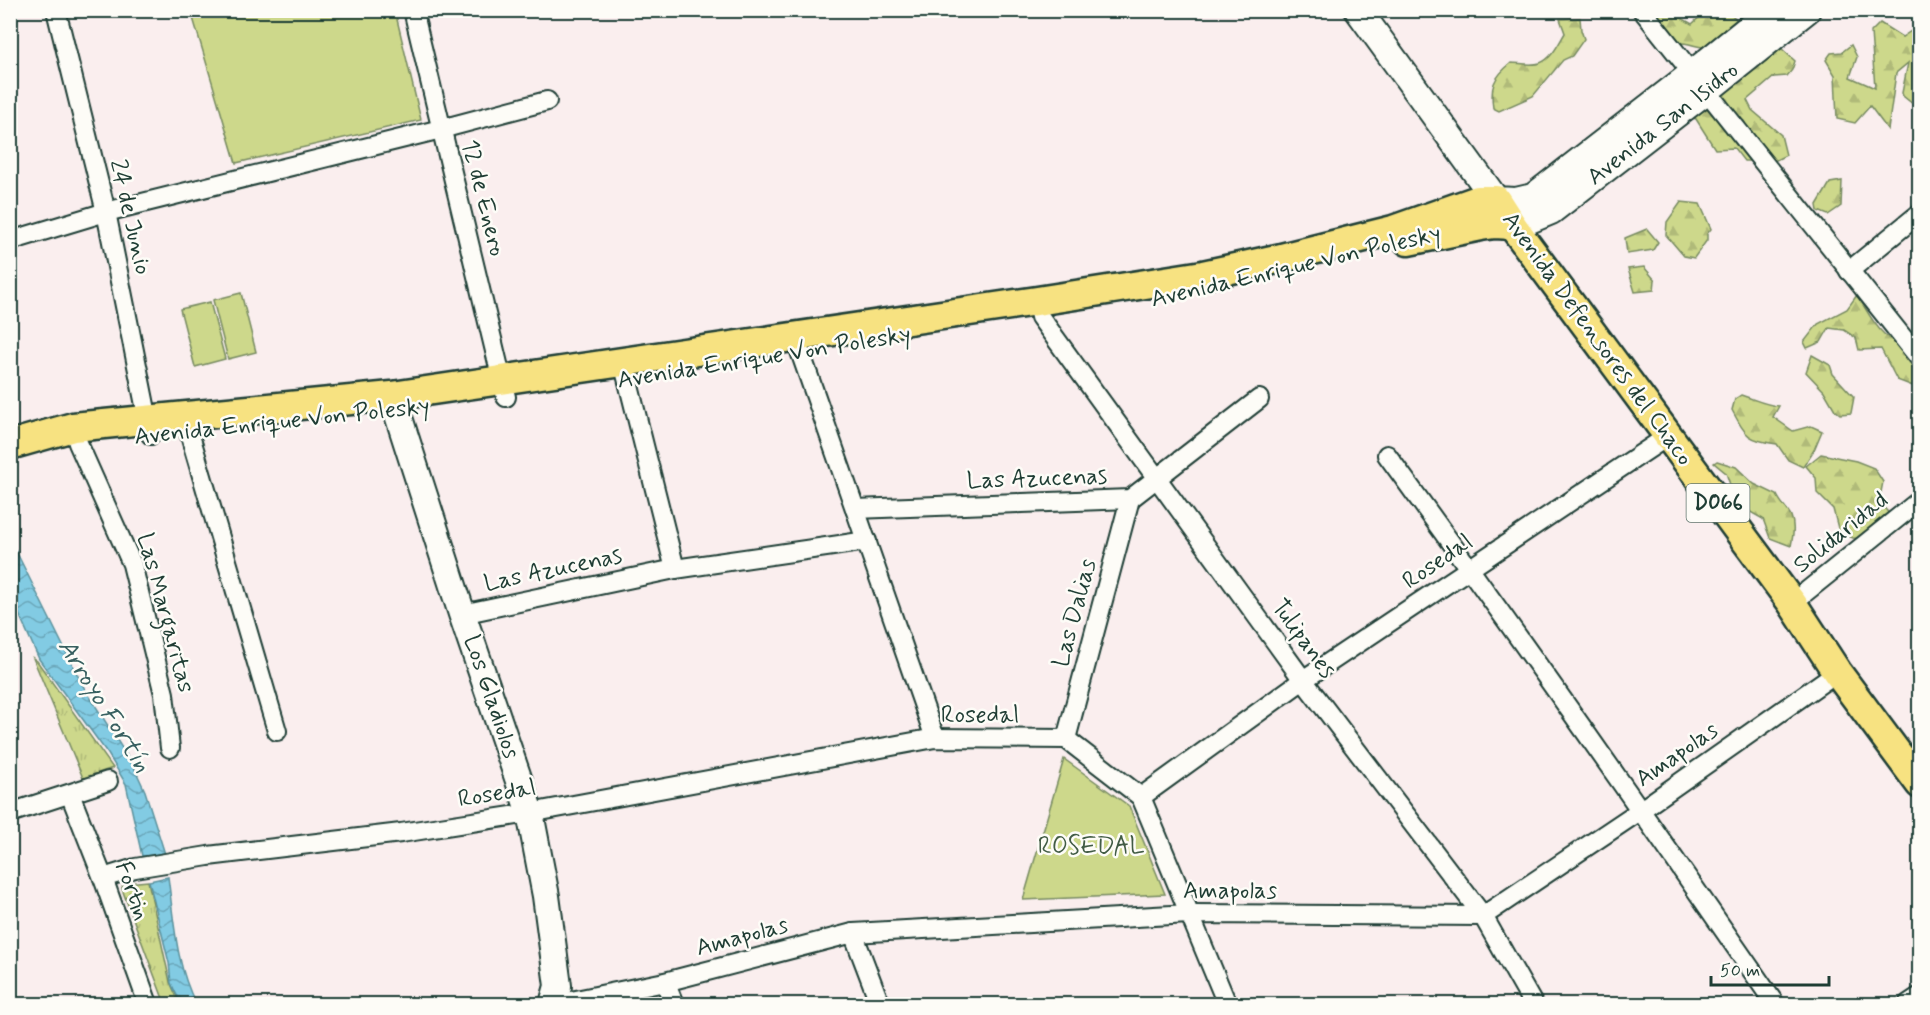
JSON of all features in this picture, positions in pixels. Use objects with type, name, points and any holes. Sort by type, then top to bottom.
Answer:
[{"type":"main road","name":"Avenida Defensores del Chaco","points":[[1358,10],[1512,225],[1792,603],[1837,672],[1920,784]]},
{"type":"main road","name":"Avenida San Isidro","points":[[1512,225],[1551,211],[1699,82],[1771,10]]},
{"type":"main road","name":"Avenida San Isidro","points":[[1496,200],[1516,201],[1533,197],[1807,10]]},
{"type":"main road","name":"Avenida Enrique Von Polesky","points":[[1038,309],[1266,262],[1393,230],[1478,200],[1496,200]]},
{"type":"main road","name":"Avenida Enrique Von Polesky","points":[[149,427],[189,432],[504,389],[1038,309],[1213,291],[1430,236],[1495,224],[1512,225]]},
{"type":"main road","name":"Avenida Enrique Von Polesky","points":[[10,445],[149,427],[395,404]]},
{"type":"main road","name":"Los Gladiolos","points":[[395,404],[462,614],[530,813],[546,896],[558,986],[555,1005]]},
{"type":"main road","name":"Avenida Enrique Von Polesky","points":[[10,461],[76,435]]},
{"type":"street","name":"24 de Junio","points":[[56,10],[106,212],[149,427]]},
{"type":"street","name":"12 de Enero","points":[[412,10],[504,389]]},
{"type":"street","points":[[1642,10],[1920,359]]},
{"type":"street","points":[[10,241],[106,212],[547,101]]},
{"type":"street","points":[[1849,271],[1920,213]]},
{"type":"street","name":"Tulipanes","points":[[1038,309],[1303,680],[1483,916],[1531,1004]]},
{"type":"street","points":[[798,345],[935,738]]},
{"type":"street","points":[[625,370],[675,569]]},
{"type":"street","name":"Las Azucenas","points":[[855,509],[1130,499],[1259,399]]},
{"type":"street","points":[[189,432],[277,731]]},
{"type":"street","name":"Las Margaritas","points":[[76,435],[132,564],[164,694],[170,748]]},
{"type":"street","name":"Rosedal","points":[[1141,797],[1303,680],[1668,436]]},
{"type":"street","points":[[1387,455],[1641,810],[1775,1005]]},
{"type":"street","name":"Las Dalias","points":[[1066,740],[1130,499]]},
{"type":"street","name":"Solidaridad","points":[[1792,603],[1920,500]]},
{"type":"street","name":"Las Azucenas","points":[[462,614],[675,569],[867,541]]},
{"type":"street","name":"Amapolas","points":[[555,1005],[665,982],[853,933],[1189,914],[1483,916],[1641,810],[1837,672]]},
{"type":"street","name":"Rosedal","points":[[103,878],[135,868],[208,856],[401,833],[530,813],[935,738],[1066,740]]},
{"type":"street","points":[[1066,740],[1141,797],[1227,1005]]},
{"type":"street","points":[[10,813],[108,781]]},
{"type":"street","name":"Fortin","points":[[70,794],[103,878],[147,1005]]},
{"type":"street","points":[[853,933],[880,1005]]},
{"type":"street","points":[[665,982],[674,1005]]},
{"type":"street","points":[[1908,1005],[1920,996]]},
{"type":"green space","points":[[191,11],[395,11],[421,120],[236,163]]},
{"type":"green space","points":[[1646,11],[1661,11],[1664,14],[1680,17],[1692,24],[1706,11],[1728,11],[1736,19],[1736,34],[1714,47],[1675,43]]},
{"type":"green space","points":[[1580,18],[1584,39],[1572,56],[1563,60],[1533,96],[1499,111],[1493,108],[1494,83],[1505,68],[1511,63],[1533,64],[1544,61],[1555,50],[1565,33],[1560,19]]},
{"type":"green space","points":[[1880,23],[1902,37],[1917,27],[1919,28],[1919,120],[1914,105],[1902,93],[1908,63],[1896,73],[1888,130],[1870,106],[1855,123],[1837,119],[1835,75],[1826,60],[1831,53],[1842,52],[1851,45],[1857,57],[1850,77],[1875,88],[1871,32]]},
{"type":"green space","points":[[1781,48],[1795,61],[1792,70],[1787,76],[1774,77],[1747,100],[1752,110],[1781,135],[1786,155],[1772,162],[1757,147],[1744,121],[1730,112],[1721,94],[1743,64]]},
{"type":"green space","points":[[1713,104],[1750,161],[1744,161],[1734,148],[1715,149],[1696,119],[1681,114]]},
{"type":"green space","points":[[1842,181],[1841,206],[1828,215],[1818,211],[1817,205],[1830,183]]},
{"type":"green space","points":[[1681,202],[1700,204],[1711,229],[1707,234],[1707,240],[1694,258],[1684,256],[1666,235],[1667,222]]},
{"type":"green space","points":[[1647,229],[1658,242],[1653,250],[1627,254],[1625,238]]},
{"type":"green space","points":[[1644,267],[1655,280],[1654,290],[1635,292],[1628,269]]},
{"type":"green space","points":[[241,293],[256,352],[228,359],[213,300]]},
{"type":"green space","points":[[1857,295],[1880,330],[1912,355],[1916,361],[1918,368],[1913,386],[1897,380],[1881,349],[1859,350],[1856,338],[1844,330],[1829,328],[1821,342],[1807,348],[1804,342],[1818,324],[1847,309]]},
{"type":"green space","points":[[210,302],[225,359],[195,367],[180,309]]},
{"type":"green space","points":[[1812,355],[1830,365],[1833,374],[1854,397],[1851,413],[1840,414],[1835,410],[1824,391],[1806,372]]},
{"type":"green space","points":[[1741,395],[1779,406],[1773,417],[1793,431],[1811,426],[1822,431],[1803,467],[1788,460],[1777,444],[1759,441],[1744,431],[1732,410],[1735,399]]},
{"type":"green space","points":[[1821,454],[1856,461],[1874,468],[1883,482],[1879,502],[1894,519],[1874,539],[1853,538],[1839,532],[1833,509],[1817,493],[1816,478],[1806,466]]},
{"type":"green space","points":[[1717,461],[1736,467],[1754,484],[1777,495],[1792,520],[1791,546],[1770,538],[1763,519],[1745,509],[1735,499],[1726,473],[1714,463]]},
{"type":"green space","points":[[33,658],[37,661],[113,768],[83,778]]},
{"type":"green space","name":"ROSEDAL","points":[[1064,759],[1129,806],[1165,894],[1023,900]]},
{"type":"green space","points":[[148,881],[170,982],[180,1004],[165,1004],[122,889],[127,883]]},
{"type":"water","points":[[10,539],[83,686],[134,767],[145,791],[165,854],[142,856],[126,784],[108,754],[39,659],[11,596]]},
{"type":"water","points":[[168,877],[180,958],[196,1004],[181,1004],[171,983],[169,963],[149,881]]},
{"type":"water label","name":"Arroyo Fortín","points":[[104,706]]}]
